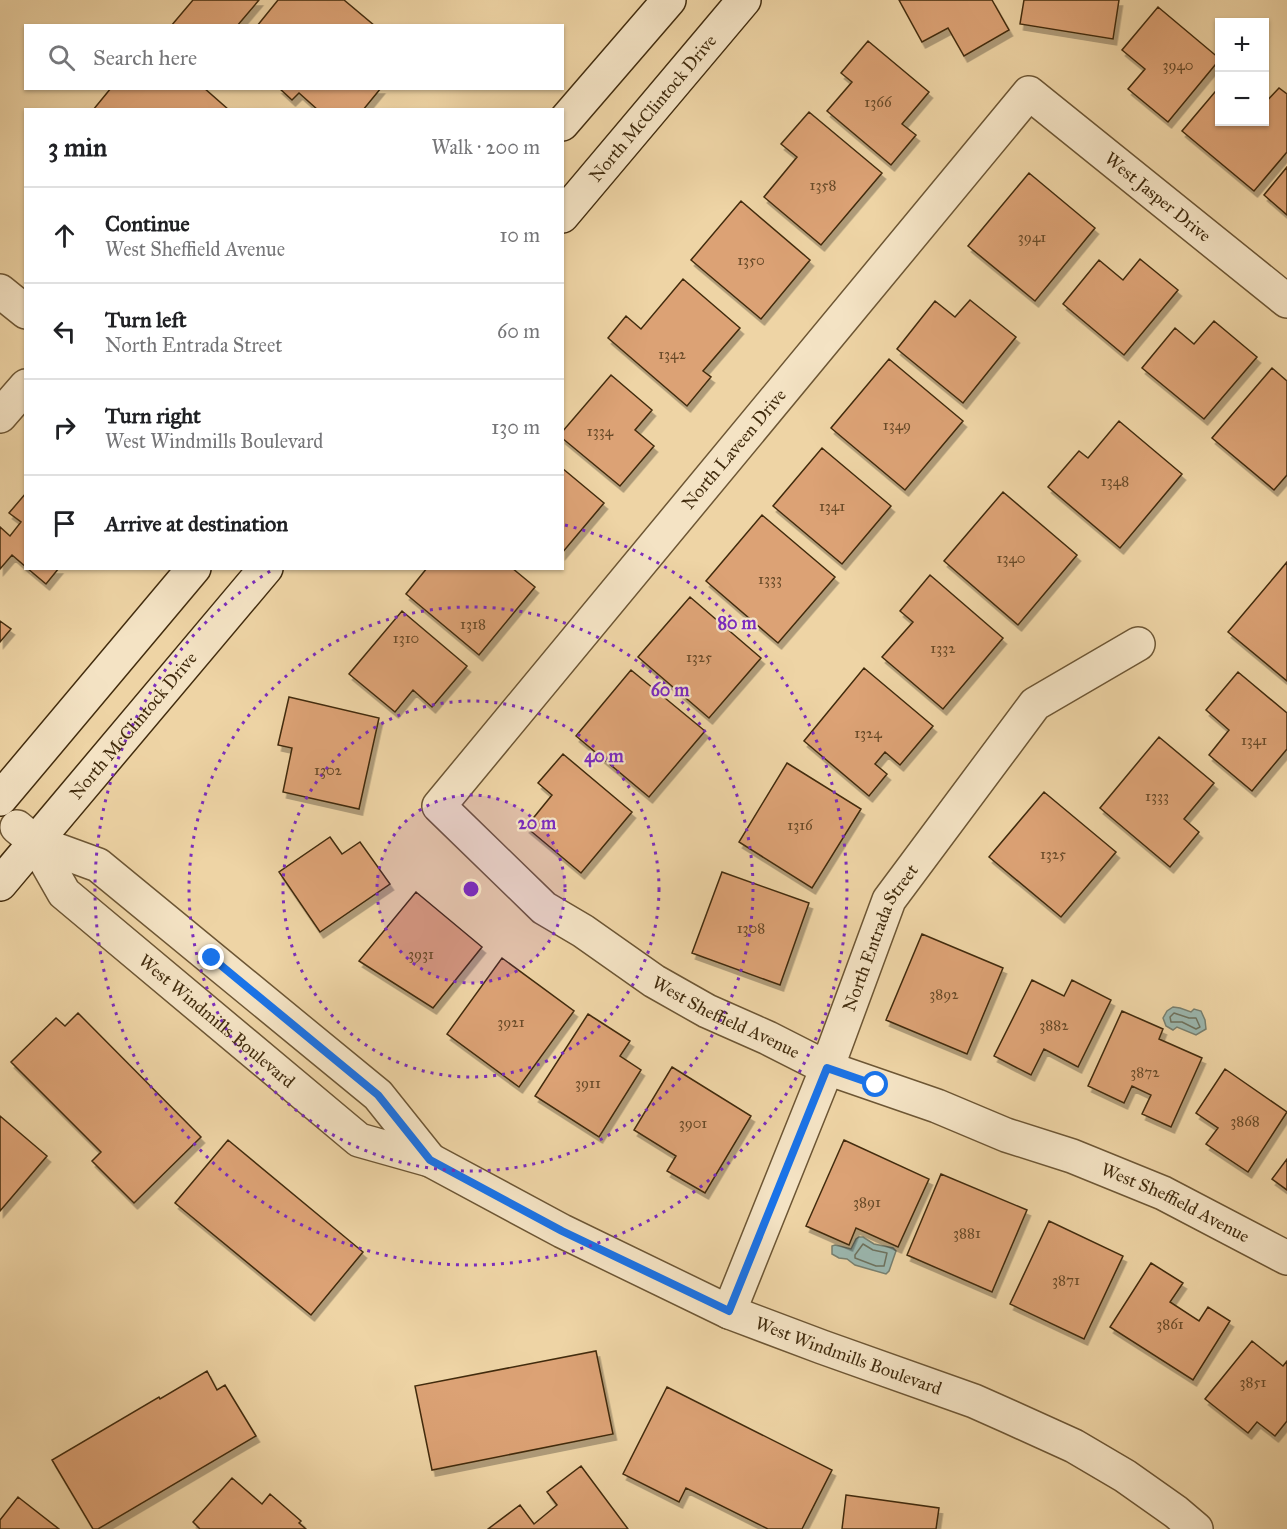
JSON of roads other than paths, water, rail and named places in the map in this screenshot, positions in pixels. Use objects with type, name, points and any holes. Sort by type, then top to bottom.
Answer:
[{"type":"street","points":[[564,122],[669,0]]},
{"type":"street","name":"North McClintock Drive","points":[[564,214],[744,0]]},
{"type":"street","name":"West Jasper Drive","points":[[1029,93],[1287,301]]},
{"type":"street","name":"North Laveen Drive","points":[[439,806],[1029,93]]},
{"type":"street","points":[[0,291],[24,310]]},
{"type":"street","points":[[0,416],[24,388]]},
{"type":"street","points":[[0,799],[192,570]]},
{"type":"street","name":"North McClintock Drive","points":[[0,884],[18,828],[264,570]]},
{"type":"street","name":"North Entrada Street","points":[[729,1311],[827,1068],[889,900],[1035,704],[1138,644]]},
{"type":"street","name":"West Sheffield Avenue","points":[[439,806],[544,908],[583,931],[654,981],[707,1011],[827,1068],[937,1106],[1006,1135],[1072,1156],[1163,1193],[1287,1258]]},
{"type":"street","name":"West Windmills Boulevard","points":[[18,828],[64,893],[359,1140],[430,1160],[562,1231],[729,1311],[974,1401],[1031,1426],[1074,1446],[1125,1476],[1196,1529]]},
{"type":"street","name":"West Windmills Boulevard","points":[[18,828],[98,865],[378,1095],[430,1160]]},
{"type":"water","points":[[1173,1007],[1191,1012],[1194,1009],[1201,1011],[1206,1029],[1196,1035],[1177,1027],[1173,1030],[1166,1026],[1163,1018]]},
{"type":"water","points":[[859,1237],[896,1251],[886,1274],[855,1265],[847,1259],[832,1254],[832,1246],[851,1249]]}]
